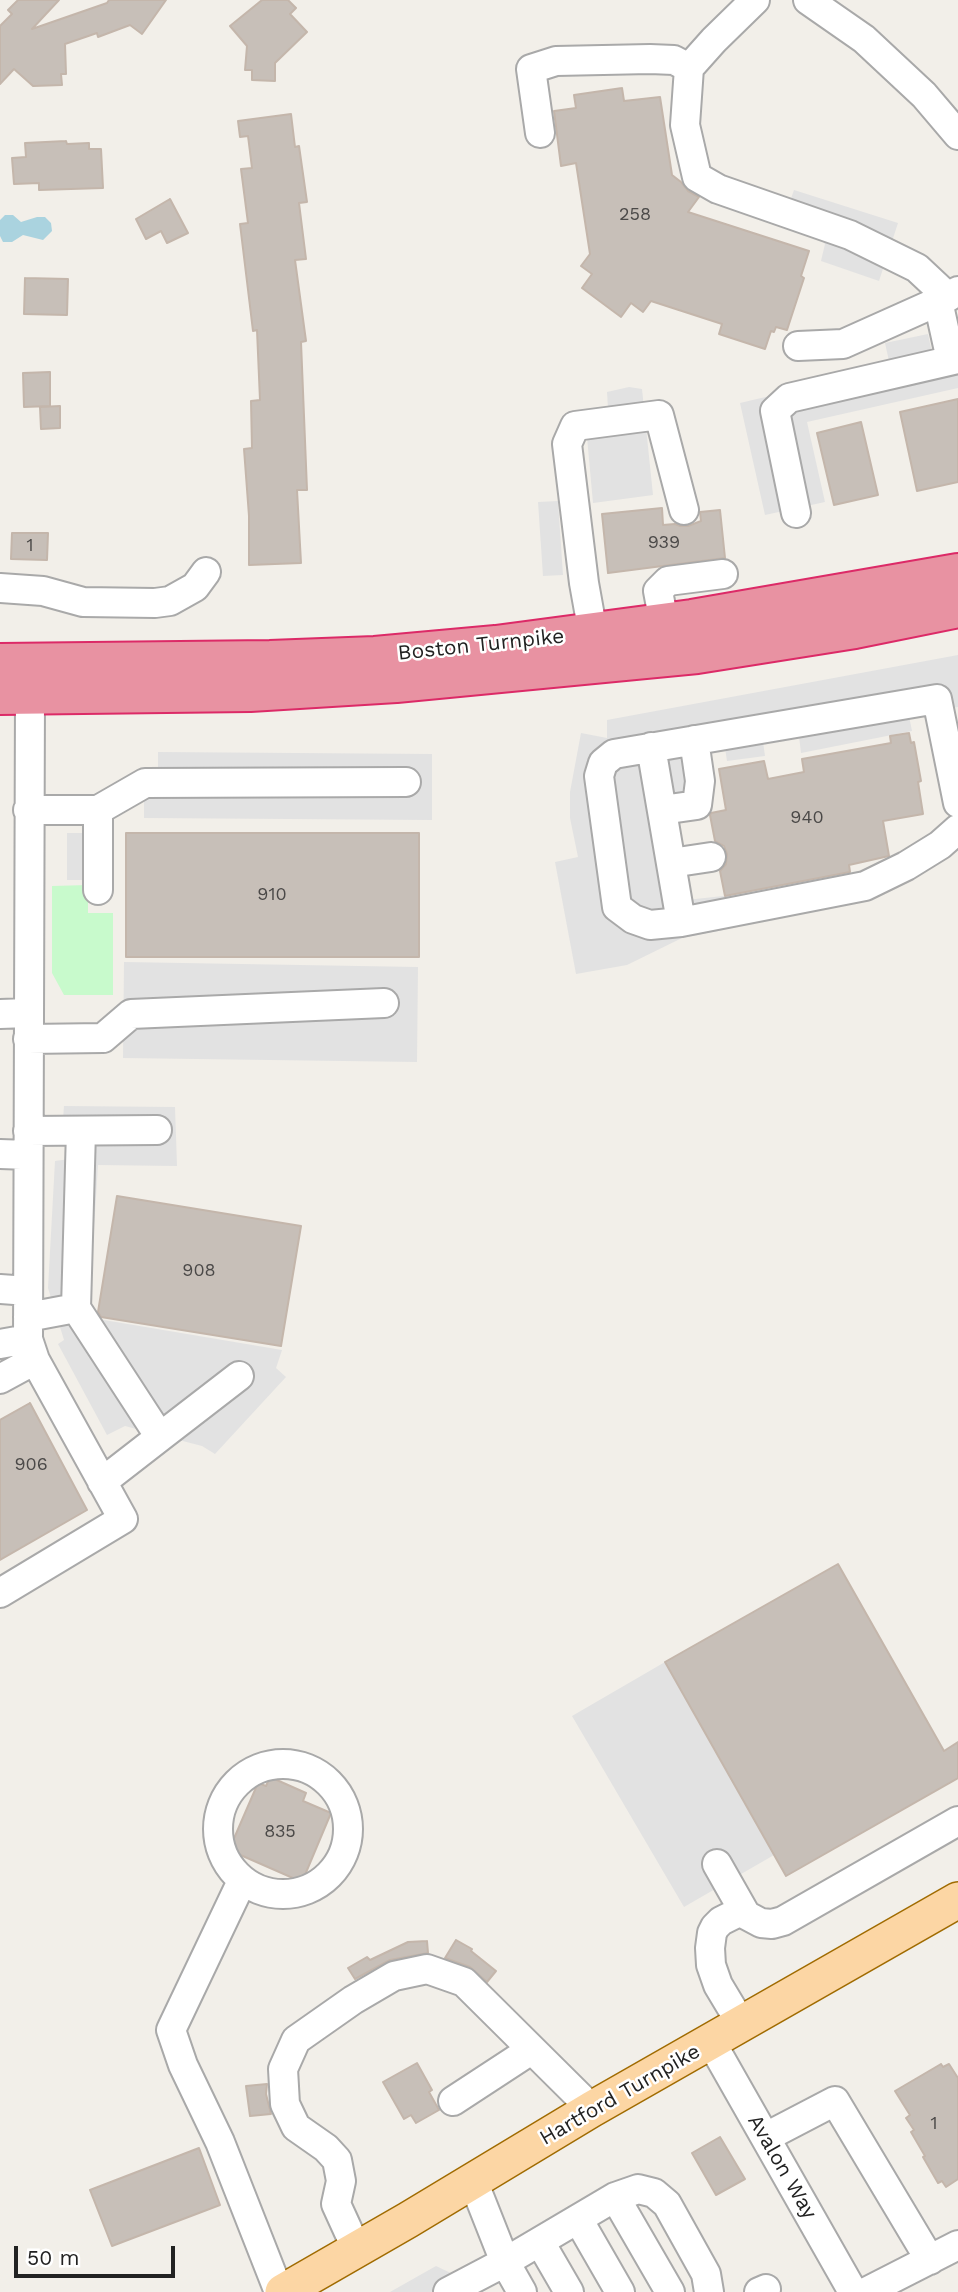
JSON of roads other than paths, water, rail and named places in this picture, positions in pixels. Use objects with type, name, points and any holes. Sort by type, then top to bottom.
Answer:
[{"type":"highway","name":"Boston Turnpike","points":[[0,663],[376,656],[496,645],[664,623],[958,573]]},
{"type":"highway","name":"Boston Turnpike","points":[[15,695],[262,691],[396,683],[566,668],[750,647],[958,608]]},
{"type":"main road","name":"Hartford Turnpike","points":[[281,2292],[357,2250],[592,2109],[958,1900]]},
{"type":"street","points":[[755,0],[689,68],[685,125],[697,177],[718,189],[850,235],[917,268],[948,296],[955,359],[789,398],[775,411],[796,513]]},
{"type":"street","points":[[808,0],[864,39],[924,95],[958,135]]},
{"type":"street","points":[[540,133],[531,69],[556,61],[650,59],[674,60],[689,68]]},
{"type":"street","points":[[834,386],[812,345],[844,344],[948,296]]},
{"type":"street","points":[[593,633],[584,583],[567,444],[575,426],[659,415],[684,510]]},
{"type":"street","points":[[0,588],[43,591],[83,602],[155,603],[170,601],[195,587],[206,572]]},
{"type":"street","points":[[664,623],[658,591],[668,581],[723,574]]},
{"type":"street","points":[[0,1593],[123,1518],[102,1482],[24,1319],[18,1147],[18,1022],[28,810],[15,695]]},
{"type":"street","points":[[958,803],[947,697],[614,754],[603,763],[599,776],[617,907],[633,919],[650,925],[681,922],[865,886],[906,866],[940,845],[958,829]]},
{"type":"street","points":[[662,810],[697,806],[700,781],[694,740]]},
{"type":"street","points":[[652,747],[681,922]]},
{"type":"street","points":[[28,810],[98,810],[145,783],[406,782]]},
{"type":"street","points":[[98,810],[98,890]]},
{"type":"street","points":[[671,863],[711,857]]},
{"type":"street","points":[[18,1022],[103,1038],[131,1014],[384,1003]]},
{"type":"street","points":[[18,1147],[81,1131],[157,1130]]},
{"type":"street","points":[[81,1131],[76,1308],[160,1437]]},
{"type":"street","points":[[0,1345],[24,1319],[76,1308]]},
{"type":"street","points":[[0,1379],[24,1319]]},
{"type":"street","points":[[102,1482],[239,1376]]},
{"type":"street","points":[[288,1764],[308,1768],[327,1780],[341,1798],[348,1819],[348,1842],[340,1863],[325,1880],[305,1891],[283,1895],[261,1891],[242,1881],[228,1866],[219,1847],[217,1826],[221,1805],[232,1787],[247,1774],[267,1765],[288,1764]]},
{"type":"street","points":[[717,1864],[743,1910],[755,1921],[778,1923],[958,1821]]},
{"type":"street","points":[[242,1881],[171,2030],[183,2065],[220,2142],[281,2292]]},
{"type":"street","points":[[742,2025],[718,1985],[711,1965],[710,1948],[715,1927],[743,1910]]},
{"type":"street","points":[[357,2250],[336,2204],[341,2181],[337,2160],[326,2148],[296,2127],[285,2104],[283,2069],[296,2039],[329,2015],[394,1976],[427,1969],[464,1982],[592,2109]]},
{"type":"street","name":"Avalon Way","points":[[711,2042],[853,2292]]},
{"type":"street","points":[[453,2101],[531,2050]]},
{"type":"street","points":[[765,2137],[835,2101],[930,2260]]},
{"type":"street","points":[[473,2181],[505,2262],[522,2292]]},
{"type":"street","points":[[448,2292],[478,2285],[505,2262],[615,2197],[638,2189],[654,2193],[667,2204],[706,2274],[709,2292]]},
{"type":"street","points":[[615,2197],[670,2292]]},
{"type":"street","points":[[578,2219],[620,2292]]},
{"type":"street","points":[[540,2242],[569,2292]]},
{"type":"street","points":[[866,2292],[958,2245]]},
{"type":"water","points":[[5,215],[13,215],[21,222],[45,217],[51,223],[52,231],[43,240],[23,235],[12,242],[3,242],[0,236],[0,220]]}]
